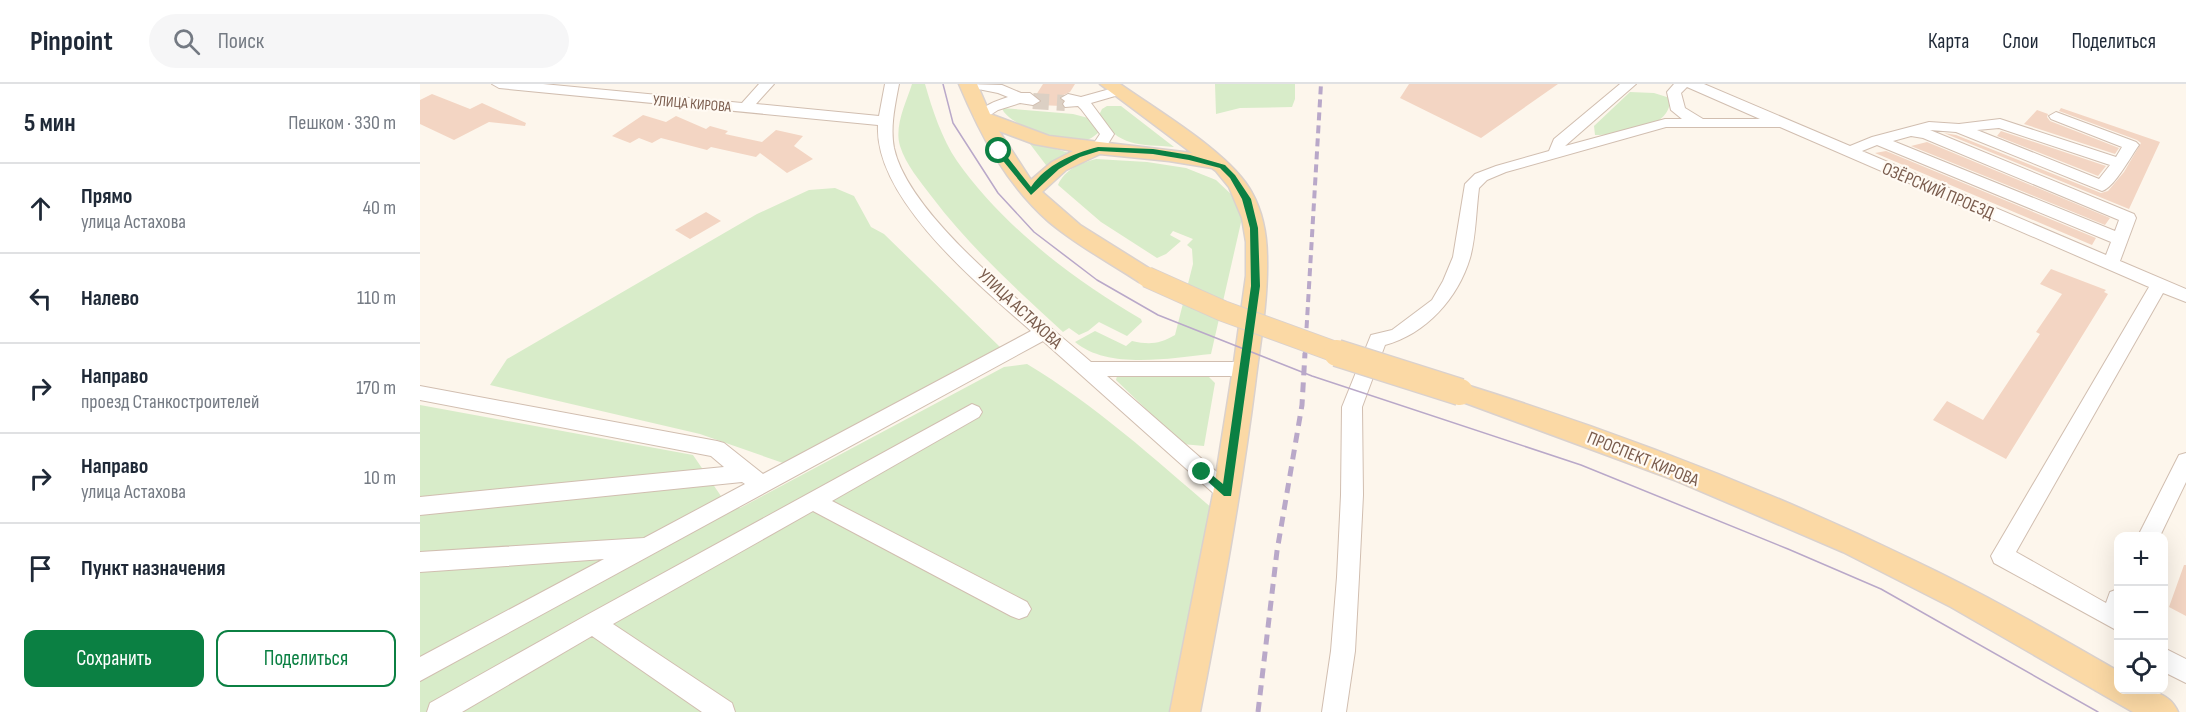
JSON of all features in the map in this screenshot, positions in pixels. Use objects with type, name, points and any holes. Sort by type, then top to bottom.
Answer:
[{"type":"main road","points":[[968,84],[981,117],[999,151],[1031,193],[1041,179],[1056,167],[1077,155],[1098,149]]},
{"type":"main road","points":[[1113,87],[1233,176],[1246,199],[1254,228],[1255,286],[1245,369],[1227,493],[1185,712]]},
{"type":"main road","points":[[981,117],[1030,137],[1098,149],[1153,151],[1190,157],[1223,167]]},
{"type":"main road","name":"ПРОСПЕКТ КИРОВА","points":[[1031,193],[1071,229],[1147,277],[1187,296],[1349,358],[1460,392],[1585,435],[1794,519],[1908,570],[2114,685]]},
{"type":"main road","points":[[2130,694],[2163,712]]},
{"type":"street","name":"УЛИЦА КИРОВА","points":[[499,84],[567,88],[885,121]]},
{"type":"street","points":[[745,108],[767,84]]},
{"type":"street","name":"УЛИЦА АСТАХОВА","points":[[892,84],[883,134],[893,167],[915,203],[946,241],[1084,369],[1227,493]]},
{"type":"street","points":[[973,84],[1002,89],[1030,98],[993,107],[981,117]]},
{"type":"street","points":[[1555,155],[1559,142],[1629,84]]},
{"type":"street","points":[[1682,84],[1674,92],[1678,110],[1701,124]]},
{"type":"street","name":"ОЗЁРСКИЙ ПРОЕЗД","points":[[1692,84],[2186,296]]},
{"type":"street","points":[[1098,149],[1107,134],[1092,112],[1071,101],[1113,87]]},
{"type":"street","points":[[1959,128],[2102,186],[2131,145],[2056,116]]},
{"type":"street","points":[[1334,712],[1343,651],[1348,577],[1352,495],[1352,407],[1378,340],[1398,335],[1438,304],[1452,281],[1462,257],[1471,187],[1481,177],[1665,123],[1782,123]]},
{"type":"street","points":[[1851,153],[1858,146],[1929,126],[1959,128],[2000,123],[2119,163]]},
{"type":"street","points":[[1906,131],[1926,134],[2128,218],[2119,239],[2119,247],[2110,264]]},
{"type":"street","points":[[1877,140],[2119,239]]},
{"type":"street","points":[[2114,619],[2002,556],[2159,285]]},
{"type":"street","points":[[420,670],[718,508],[754,479],[1044,332]]},
{"type":"street","points":[[1084,369],[1245,369]]},
{"type":"street","points":[[420,393],[717,449],[754,479]]},
{"type":"street","points":[[439,712],[972,412]]},
{"type":"street","points":[[2151,532],[2186,461]]},
{"type":"street","points":[[420,506],[754,479]]},
{"type":"street","points":[[813,501],[1019,609]]},
{"type":"street","points":[[420,562],[648,546]]},
{"type":"street","points":[[593,624],[723,712]]},
{"type":"street","points":[[2168,662],[2186,672]]},
{"type":"green space","points":[[912,84],[925,84],[938,124],[957,161],[995,207],[1017,229],[1065,269],[1141,319],[1142,322],[1127,336],[1099,322],[1079,335],[1069,328],[1063,332],[994,267],[962,233],[914,173],[900,146],[898,131]]},
{"type":"green space","points":[[1215,84],[1295,84],[1295,99],[1292,107],[1240,108],[1216,114]]},
{"type":"green space","points":[[1630,92],[1654,93],[1670,98],[1668,109],[1653,124],[1642,128],[1617,134],[1595,135],[1594,126]]},
{"type":"green space","points":[[1107,106],[1121,106],[1174,147],[1140,144],[1122,139],[1106,126],[1099,115]]},
{"type":"green space","points":[[1002,108],[1073,114],[1096,120],[1101,130],[1087,140],[1064,142],[1019,124]]},
{"type":"green space","points":[[1027,140],[1069,153],[1070,155],[1049,169]]},
{"type":"green space","points":[[1096,159],[1147,162],[1186,168],[1216,180],[1233,196],[1242,218],[1211,354],[1159,359],[1122,359],[1089,351],[1075,342],[1095,331],[1126,346],[1132,341],[1154,343],[1175,335],[1193,264],[1192,249],[1187,245],[1193,239],[1173,231],[1170,235],[1181,241],[1166,254],[1157,258],[1101,222],[1058,185],[1069,171]]},
{"type":"green space","points":[[835,188],[854,196],[871,227],[884,234],[1000,347],[783,463],[700,434],[490,385],[507,359],[757,214],[809,190]]},
{"type":"green space","points":[[1027,364],[1102,416],[1220,515],[1172,712],[420,712],[420,405],[693,455],[723,499],[710,509],[740,508],[1004,367]]},
{"type":"green space","points":[[1206,374],[1215,383],[1204,446],[1182,444],[1116,380],[1117,376]]},
{"type":"building","points":[[1043,84],[1075,84],[1070,92],[1059,97],[1062,106],[1038,105],[1042,101],[1036,95]]},
{"type":"building","points":[[1409,84],[1558,84],[1481,138],[1400,98]]},
{"type":"building","points":[[432,94],[470,109],[482,103],[526,123],[525,126],[489,122],[454,140],[420,124],[420,100]]},
{"type":"building","points":[[2061,108],[2160,142],[2129,209],[1944,133],[1956,135],[2101,193],[2108,191],[2124,172],[2141,143],[2059,111]]},
{"type":"building","points":[[2037,110],[2048,114],[2050,121],[2119,148],[2115,154],[2024,124]]},
{"type":"building","points":[[643,115],[666,122],[676,116],[706,129],[710,126],[728,131],[725,134],[762,142],[776,130],[803,136],[794,146],[813,159],[787,173],[760,153],[756,157],[711,147],[707,150],[661,138],[652,143],[639,138],[630,143],[612,136]]},
{"type":"building","points":[[2001,131],[2106,166],[2098,176],[1997,136]]},
{"type":"building","points":[[1927,142],[2110,218],[2105,225],[1911,146]]},
{"type":"building","points":[[1886,151],[2096,238],[2092,245],[1875,153]]},
{"type":"building","points":[[706,212],[721,221],[690,239],[675,230]]},
{"type":"building","points":[[2051,269],[2106,290],[2104,292],[2108,294],[2006,459],[1933,420],[1947,401],[1983,420],[2040,334],[2036,332],[2062,294],[2040,284]]},
{"type":"building","points":[[2184,565],[2186,565],[2186,616],[2169,607]]},
{"type":"tunnel","points":[[1033,101],[1065,103]]},
{"type":"tram line","points":[[943,84],[953,123],[998,193],[1034,232],[1097,280],[1158,315],[1312,376],[1581,465],[1788,549],[1881,589],[2098,712]]},
{"type":"railway","points":[[1305,354],[1321,84]]},
{"type":"railway","points":[[1258,712],[1277,551],[1302,405],[1305,353]]},
{"type":"route","points":[[999,151],[1031,193],[1041,179],[1056,167],[1077,155],[1098,149],[1153,151],[1190,157],[1223,167],[1233,176],[1246,199],[1254,228],[1255,286],[1227,493],[1202,472]]}]
